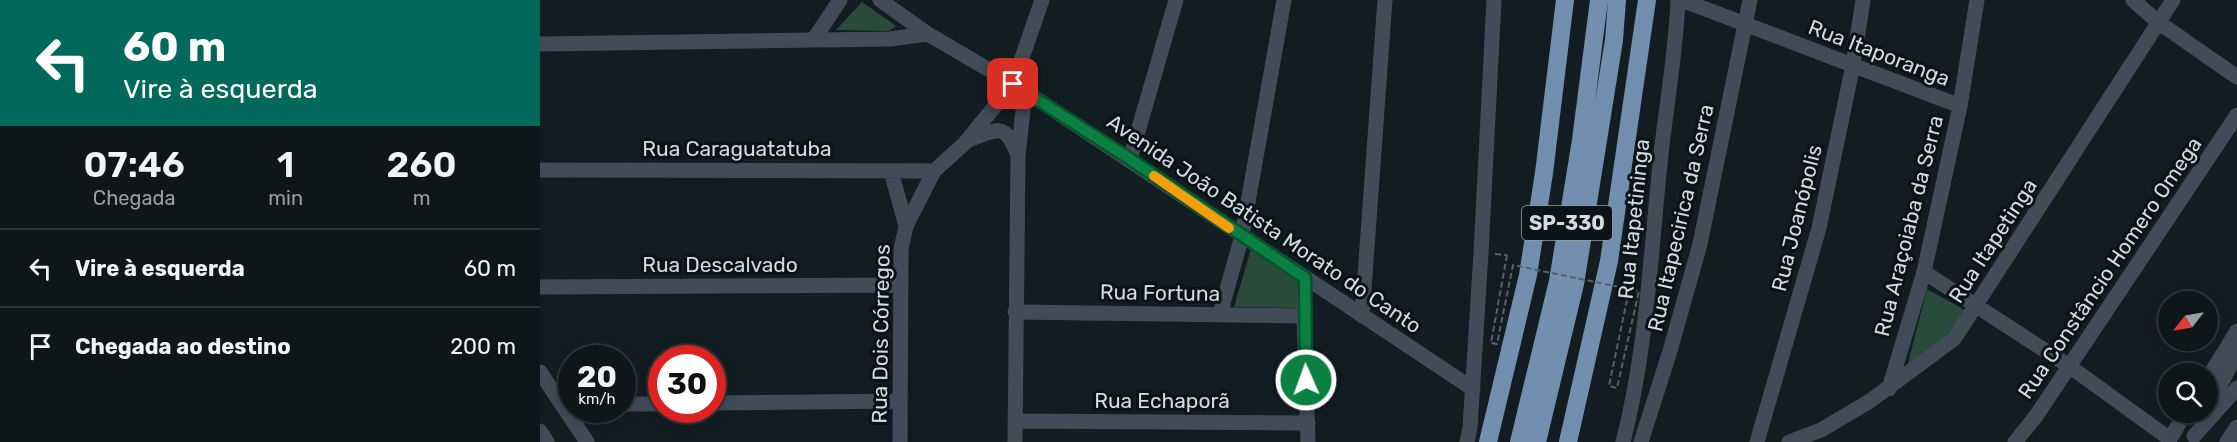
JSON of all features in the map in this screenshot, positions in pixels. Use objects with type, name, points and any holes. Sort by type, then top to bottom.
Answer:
[{"type":"highway","points":[[1488,442],[1528,275],[1545,173],[1565,0]]},
{"type":"highway","name":"SP-330","points":[[1519,442],[1558,281],[1581,140],[1599,0]]},
{"type":"highway","name":"SP-330","points":[[1537,442],[1575,284],[1614,40],[1617,0]]},
{"type":"highway","points":[[1568,442],[1609,261],[1647,0]]},
{"type":"street","points":[[814,39],[840,0]]},
{"type":"street","name":"Avenida João Batista Morato do Canto","points":[[880,0],[928,34],[1019,87],[1130,159],[1473,389]]},
{"type":"street","points":[[1015,442],[1018,156],[1022,121],[1019,87],[1042,0]]},
{"type":"street","points":[[1130,159],[1176,0]]},
{"type":"street","points":[[1220,314],[1242,236],[1284,0]]},
{"type":"street","points":[[1362,316],[1385,0]]},
{"type":"street","points":[[1467,442],[1473,389],[1494,0]]},
{"type":"street","name":"Rua Itaporanga","points":[[1680,0],[1960,106]]},
{"type":"street","name":"Rua Itapetininga","points":[[1623,442],[1633,397],[1651,268],[1662,144],[1680,0]]},
{"type":"street","name":"Rua Itapecirica da Serra","points":[[1641,442],[1670,351],[1700,244],[1750,0]]},
{"type":"street","name":"Rua Joanópolis","points":[[1757,442],[1819,228],[1853,65],[1863,0]]},
{"type":"street","name":"Rua Araçoiaba da Serra","points":[[1889,389],[1924,272],[1960,106],[1977,0]]},
{"type":"street","points":[[2133,0],[2158,22],[2237,77]]},
{"type":"street","name":"Rua Itapetinga","points":[[1789,442],[1821,430],[1889,389],[1954,339],[2173,0]]},
{"type":"street","points":[[540,44],[890,39],[928,34]]},
{"type":"street","name":"Rua Dois Córregos","points":[[900,442],[900,249],[906,226],[934,171],[965,143],[995,106],[1019,87]]},
{"type":"street","points":[[995,106],[997,124],[1001,131],[1009,136],[1018,156]]},
{"type":"street","name":"Rua Constâncio Homero Omega","points":[[2015,442],[2036,416],[2237,115]]},
{"type":"street","points":[[965,143],[989,131],[1001,131],[1022,121]]},
{"type":"street","name":"Rua Caraguatatuba","points":[[540,170],[934,171]]},
{"type":"street","points":[[891,171],[906,226]]},
{"type":"street","points":[[1924,272],[2069,366],[2169,441],[2180,423]]},
{"type":"street","points":[[1305,278],[1308,442]]},
{"type":"street","name":"Rua Descalvado","points":[[540,286],[901,285]]},
{"type":"street","name":"Rua Fortuna","points":[[1015,312],[1304,316]]},
{"type":"street","points":[[2217,363],[2237,331]]},
{"type":"street","points":[[2218,389],[2237,353]]},
{"type":"street","points":[[540,372],[558,394]]},
{"type":"street","points":[[2192,439],[2237,387]]},
{"type":"street","points":[[726,403],[900,401]]},
{"type":"street","name":"Rua Echaporã","points":[[1015,421],[1308,423]]},
{"type":"street","points":[[577,423],[587,442]]},
{"type":"street","points":[[2192,439],[2200,423]]},
{"type":"street","points":[[2227,442],[2237,427]]},
{"type":"street","points":[[540,431],[547,442]]},
{"type":"path","points":[[1507,255],[1491,343],[1497,344],[1513,265],[1639,291],[1617,388],[1609,386],[1628,295]]},
{"type":"green space","points":[[862,2],[896,26],[889,31],[836,30]]},
{"type":"green space","points":[[1251,249],[1300,281],[1300,308],[1234,307]]},
{"type":"green space","points":[[1927,289],[1970,313],[1935,346],[1907,367]]},
{"type":"slow traffic","points":[[1154,176],[1229,228]]},
{"type":"route","points":[[1013,84],[1130,159],[1305,278],[1306,380]]}]
